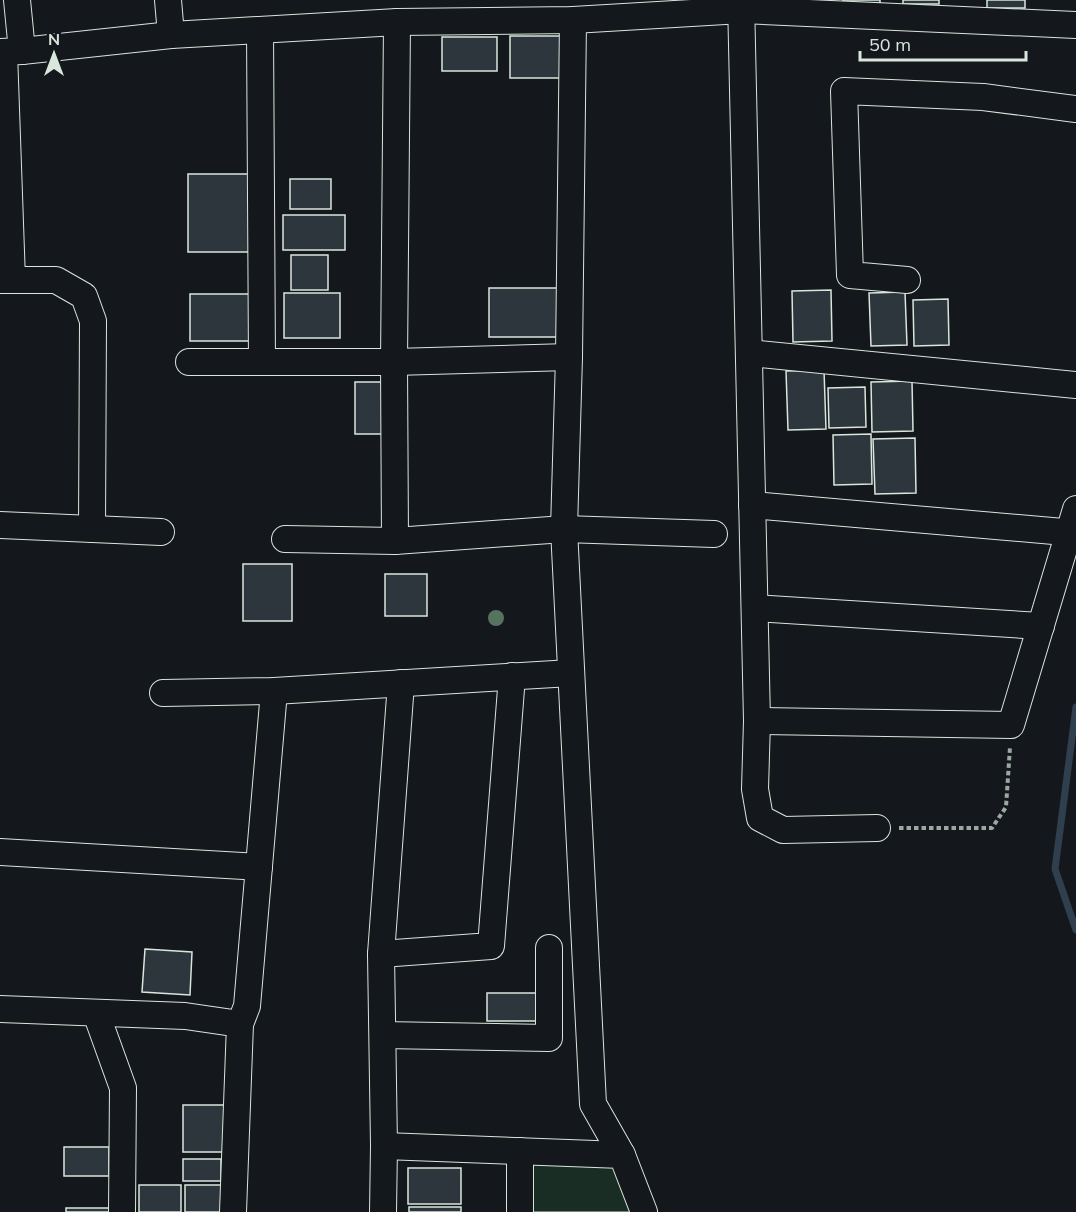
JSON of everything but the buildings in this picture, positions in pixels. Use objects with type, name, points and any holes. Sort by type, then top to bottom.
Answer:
[{"type":"street","points":[[17,0],[9,52],[6,280],[56,280],[84,296],[93,321],[92,529]]},
{"type":"street","points":[[168,0],[171,35]]},
{"type":"street","points":[[9,52],[171,35],[397,22],[464,10],[573,20],[624,8],[741,5],[1076,25]]},
{"type":"street","points":[[741,5],[757,721],[755,789],[760,818],[783,830],[877,828]]},
{"type":"street","points":[[573,20],[564,529],[593,1104],[622,1155],[644,1212]]},
{"type":"street","points":[[395,541],[397,22]]},
{"type":"street","points":[[260,30],[262,362]]},
{"type":"street","points":[[907,280],[850,275],[844,91],[983,97],[1076,109]]},
{"type":"street","points":[[749,353],[1076,386]]},
{"type":"street","points":[[189,362],[394,362],[568,357]]},
{"type":"street","points":[[752,506],[1074,525],[1011,725],[757,721]]},
{"type":"street","points":[[0,525],[161,532]]},
{"type":"street","points":[[285,539],[395,541],[564,529],[714,534]]},
{"type":"street","points":[[754,608],[1041,626]]},
{"type":"street","points":[[164,693],[274,691],[572,672]]},
{"type":"street","points":[[381,954],[490,946],[512,676]]},
{"type":"street","points":[[383,1212],[381,954],[401,683]]},
{"type":"street","points":[[233,1212],[240,1024],[247,1006],[274,691]]},
{"type":"street","points":[[0,852],[259,867]]},
{"type":"street","points":[[382,1035],[549,1038],[549,948]]},
{"type":"street","points":[[0,1009],[185,1016],[240,1024]]},
{"type":"street","points":[[96,1013],[123,1088],[122,1212]]},
{"type":"street","points":[[384,1146],[622,1155]]},
{"type":"street","points":[[520,1151],[520,1212]]},
{"type":"path","points":[[877,828],[992,828],[1005,807],[1011,725]]},
{"type":"green space","points":[[527,1163],[620,1166],[638,1212],[527,1212]]},
{"type":"waterway","points":[[1076,707],[1055,869],[1076,930]]}]
